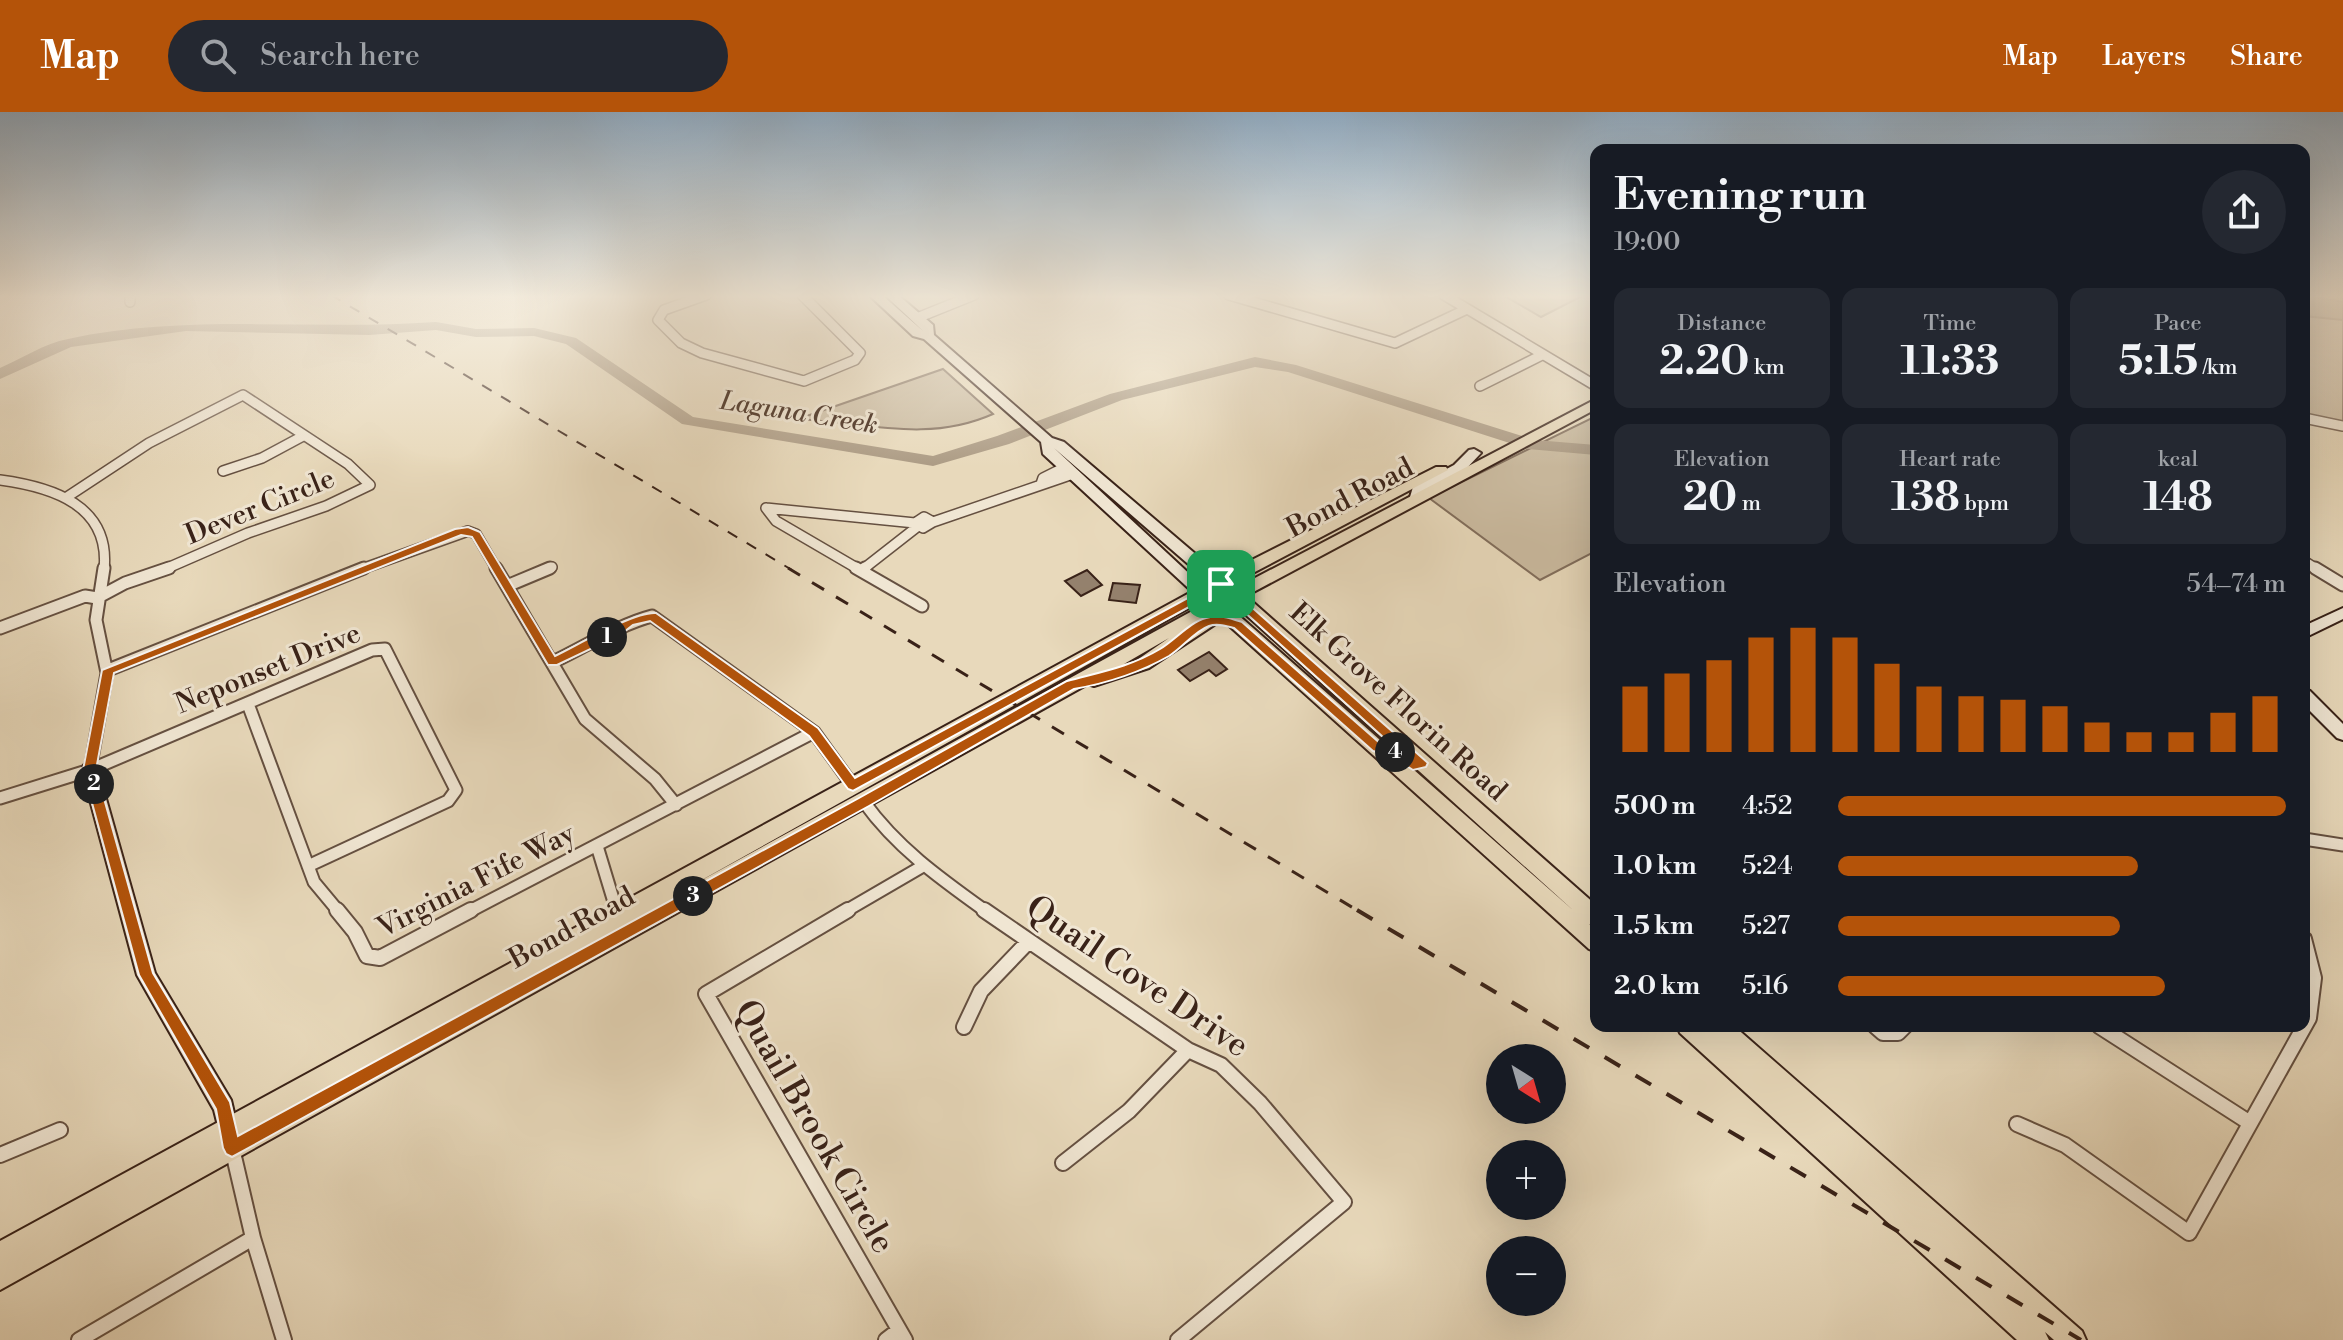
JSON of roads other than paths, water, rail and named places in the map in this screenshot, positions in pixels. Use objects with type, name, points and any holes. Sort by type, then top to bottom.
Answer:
[{"type":"main road","name":"Elk Grove Florin Road","points":[[946,352],[1047,441],[1059,445],[1227,590],[1589,916]]},
{"type":"main road","name":"Bond Road","points":[[1549,423],[1590,392]]},
{"type":"main road","name":"Bond Road","points":[[1227,590],[1322,529],[1590,406]]},
{"type":"main road","name":"Elk Grove Florin Road","points":[[1047,441],[1048,451],[1429,794],[1589,916]]},
{"type":"main road","name":"Bond Road","points":[[0,1254],[493,1005],[736,872],[858,794],[923,758],[949,740],[964,723],[1417,497],[1484,453]]},
{"type":"main road","points":[[1069,470],[1073,465],[1092,481],[1105,485]]},
{"type":"main road","name":"Bond Road","points":[[0,1278],[230,1138],[618,917],[1071,685],[1209,599]]},
{"type":"main road","points":[[2310,632],[2343,613]]},
{"type":"main road","points":[[1071,685],[1105,678],[1143,664],[1167,651],[1206,622],[1222,620],[1238,625]]},
{"type":"main road","points":[[2310,701],[2343,734]]},
{"type":"main road","points":[[2310,708],[2327,719]]},
{"type":"main road","points":[[1377,748],[1395,752],[1413,765],[1421,763]]},
{"type":"main road","points":[[90,770],[146,975],[224,1107],[230,1138]]},
{"type":"main road","points":[[1429,794],[1442,796],[1466,815],[1498,832]]},
{"type":"main road","points":[[493,1005],[514,986],[613,931],[618,917]]},
{"type":"main road","points":[[1695,1032],[2036,1340]]},
{"type":"main road","points":[[1725,1032],[2073,1340]]},
{"type":"street","points":[[701,352],[804,381],[851,362],[859,352]]},
{"type":"street","points":[[1538,352],[1590,384]]},
{"type":"street","points":[[1480,386],[1542,355]]},
{"type":"street","name":"Dever Circle","points":[[67,497],[149,443],[243,395],[266,407],[303,436],[350,463],[370,485],[326,506],[248,533],[174,566],[125,583],[97,598]]},
{"type":"street","points":[[2310,419],[2343,426]]},
{"type":"street","points":[[223,471],[262,458],[303,436]]},
{"type":"street","points":[[922,606],[776,521],[766,508],[927,528],[933,522],[988,506],[1041,484],[1051,484],[1069,470]]},
{"type":"street","points":[[0,480],[35,485],[67,497],[86,511],[101,533],[105,560],[97,598],[96,635],[108,670],[90,770]]},
{"type":"street","points":[[862,570],[916,525]]},
{"type":"street","points":[[108,670],[468,531],[476,534],[585,719],[604,740],[639,761],[663,783],[676,805]]},
{"type":"street","points":[[2310,565],[2343,585]]},
{"type":"street","points":[[507,586],[552,567]]},
{"type":"street","points":[[0,628],[85,596],[97,598]]},
{"type":"street","name":"Quail Cove Drive","points":[[553,662],[616,632],[629,622],[652,616],[814,732],[882,827],[923,866],[1028,942],[1188,1050],[1221,1065],[1244,1085],[1344,1202],[1178,1340]]},
{"type":"street","name":"Neponset Drive","points":[[0,798],[90,770],[372,650],[385,649],[456,790],[448,801],[308,866]]},
{"type":"street","name":"Virginia Fife Way","points":[[248,704],[314,882],[355,932],[367,956],[380,958],[814,732]]},
{"type":"street","points":[[2310,840],[2343,845]]},
{"type":"street","points":[[597,846],[618,917]]},
{"type":"street","name":"Quail Brook Circle","points":[[897,1337],[706,994],[923,866]]},
{"type":"street","points":[[964,1027],[968,1009],[975,998],[1028,942]]},
{"type":"street","points":[[2310,959],[2315,975],[2314,1001],[2310,1010]]},
{"type":"street","points":[[2108,1032],[2250,1123]]},
{"type":"street","points":[[2017,1124],[2065,1145],[2189,1233],[2298,1032]]},
{"type":"street","points":[[1063,1163],[1133,1110],[1156,1089],[1188,1050]]},
{"type":"street","points":[[0,1155],[60,1130]]},
{"type":"street","points":[[230,1138],[253,1238],[284,1340]]},
{"type":"street","points":[[79,1340],[253,1238]]},
{"type":"waterway","name":"Laguna Creek","points":[[0,374],[48,352]]},
{"type":"waterway","name":"Laguna Creek","points":[[588,352],[688,421],[933,461],[1003,440],[1116,397],[1255,362],[1291,368],[1534,445],[1590,450]]},
{"type":"railway","points":[[427,352],[792,570]]},
{"type":"railway","points":[[788,568],[1360,912]]},
{"type":"railway","points":[[1357,910],[2081,1340]]}]
